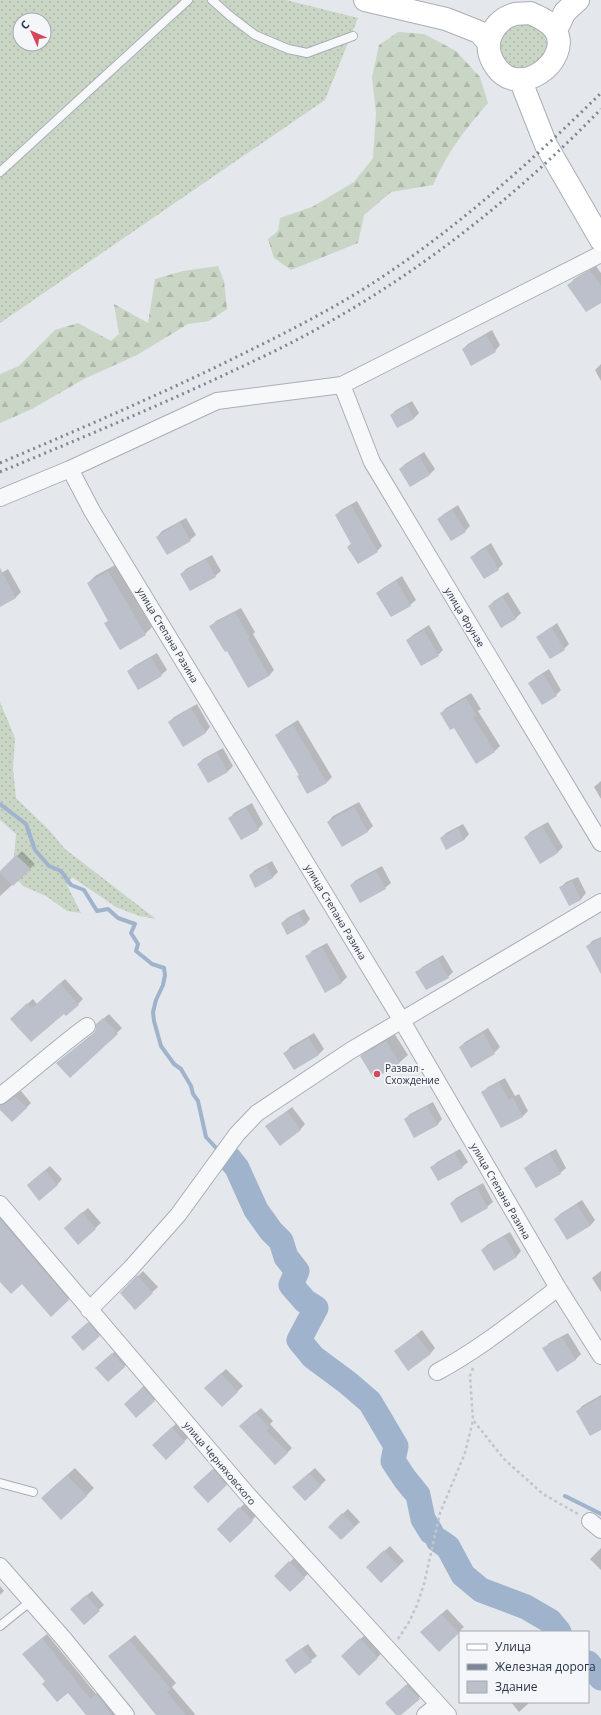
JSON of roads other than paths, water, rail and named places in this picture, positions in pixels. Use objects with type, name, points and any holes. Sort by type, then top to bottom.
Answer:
[{"type":"street","points":[[365,0],[401,4],[487,34]]},
{"type":"street","points":[[487,34],[502,20],[515,14],[560,15],[558,42],[551,64],[543,72],[526,84]]},
{"type":"street","points":[[487,34],[489,55],[497,70],[506,77],[526,84]]},
{"type":"street","points":[[526,84],[546,146],[601,240]]},
{"type":"street","points":[[0,498],[70,469],[217,400],[342,385],[601,254]]},
{"type":"street","name":"улица Фрунзе","points":[[342,385],[372,462],[601,843]]},
{"type":"street","name":"улица Степана Разина","points":[[70,469],[92,511],[402,1021],[558,1288],[601,1356]]},
{"type":"street","points":[[89,1310],[131,1268],[178,1215],[237,1134],[257,1113],[350,1051],[601,902]]},
{"type":"street","points":[[0,1096],[87,1026]]},
{"type":"street","name":"улица Черняховского","points":[[0,1204],[247,1494],[443,1710]]},
{"type":"street","points":[[438,1372],[481,1345],[558,1288]]},
{"type":"street","points":[[0,1566],[64,1639],[126,1715]]},
{"type":"street","points":[[425,1715],[443,1710]]},
{"type":"lane","points":[[0,172],[188,0]]},
{"type":"lane","points":[[212,0],[255,35],[288,49],[307,53],[353,36]]},
{"type":"lane","points":[[0,1483],[33,1492]]},
{"type":"lane","points":[[0,1626],[31,1601]]},
{"type":"waterway","points":[[0,804],[26,824],[35,850],[49,866],[61,871],[71,885],[84,890],[97,911],[108,909],[118,918],[135,924],[131,933],[138,944],[136,951],[152,964],[164,968],[165,975],[163,985],[156,1000],[153,1012],[161,1046],[174,1064],[181,1069],[191,1086],[193,1094],[198,1101],[206,1137],[218,1150]]},
{"type":"waterway","points":[[229,1158],[237,1168],[256,1210],[271,1231],[281,1241],[286,1257],[297,1271],[291,1285],[305,1301],[316,1308],[299,1340],[313,1357],[348,1383],[370,1402],[396,1446],[393,1461],[418,1495],[423,1519],[431,1532]]},
{"type":"waterway","points":[[565,1496],[601,1514]]},
{"type":"waterway","points":[[438,1540],[448,1547],[463,1575],[481,1590],[526,1607],[550,1621],[558,1631]]},
{"type":"waterway","points":[[589,1664],[601,1678]]},
{"type":"railway","points":[[0,463],[109,416],[216,367],[296,327],[354,295],[404,262],[492,194],[548,144],[601,93]]},
{"type":"railway","points":[[0,472],[222,376],[299,339],[362,303],[435,254],[505,199],[538,170],[601,109]]},
{"type":"place","name":"Развал - Схождение","points":[[377,1074]]}]
